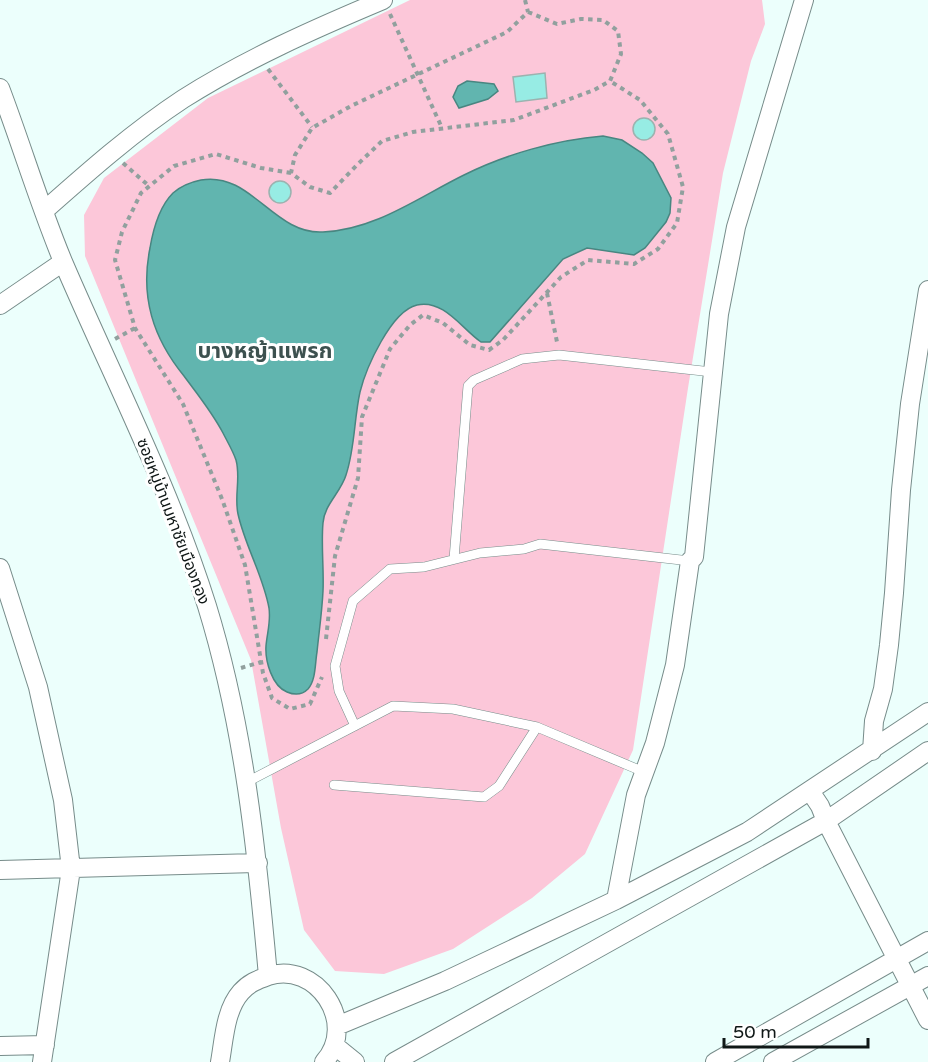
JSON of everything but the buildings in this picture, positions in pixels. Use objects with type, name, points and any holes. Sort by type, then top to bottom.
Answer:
[{"type":"street","points":[[790,0],[790,44]]},
{"type":"street","points":[[616,900],[636,795],[655,743],[675,665],[690,561],[694,557],[719,314],[736,226],[804,0]]},
{"type":"street","points":[[45,210],[111,152],[183,99],[258,56],[386,5]]},
{"type":"street","name":"ซอยหมู่บ้านมหาชัยเมืองทอง","points":[[1,92],[63,262],[155,468],[207,607],[231,705],[245,783],[258,863],[268,976]]},
{"type":"street","points":[[0,305],[63,262]]},
{"type":"street","points":[[872,751],[874,721],[883,689],[891,624],[910,404],[928,290]]},
{"type":"street","points":[[0,568],[38,687],[63,800],[71,869],[43,1054],[0,1046]]},
{"type":"street","points":[[337,1026],[445,981],[654,882],[747,832],[928,712]]},
{"type":"street","points":[[394,1062],[826,821],[928,751]]},
{"type":"street","points":[[810,791],[820,806],[928,1020]]},
{"type":"street","points":[[0,870],[258,863]]},
{"type":"street","points":[[715,1062],[928,941]]},
{"type":"street","points":[[220,1062],[228,1018],[239,993],[254,981],[278,973],[297,975],[315,984],[333,1007],[337,1026],[334,1045],[324,1062]]},
{"type":"street","points":[[773,1062],[928,976]]},
{"type":"street","points":[[334,1045],[355,1062]]},
{"type":"lane","points":[[454,559],[468,386],[474,380],[522,359],[559,355],[712,372]]},
{"type":"lane","points":[[356,726],[339,691],[335,666],[353,600],[390,569],[424,567],[480,553],[524,549],[540,544],[690,561]]},
{"type":"lane","points":[[245,783],[393,706],[453,709],[537,727],[644,772]]},
{"type":"lane","points":[[334,785],[484,797],[499,786],[537,727]]},
{"type":"path","points":[[525,0],[528,12]]},
{"type":"path","points":[[386,5],[442,129]]},
{"type":"path","points":[[291,173],[295,154],[312,128],[351,106],[507,32],[528,12]]},
{"type":"path","points":[[322,676],[310,704],[290,710],[272,698],[263,673],[245,566],[222,499],[183,404],[135,328],[116,260],[122,232],[141,193],[174,166],[216,154],[261,168],[291,173],[310,188],[330,193],[382,141],[413,132],[514,120],[594,90],[610,81],[621,54],[618,31],[603,20],[581,19],[557,24],[528,12]]},
{"type":"path","points":[[258,56],[312,128]]},
{"type":"path","points":[[326,644],[335,556],[358,478],[362,417],[390,349],[410,325],[423,315],[443,323],[470,345],[489,350],[503,340],[561,277],[588,260],[634,264],[658,249],[677,223],[683,187],[668,134],[640,100],[610,81]]},
{"type":"path","points":[[111,152],[150,186]]},
{"type":"path","points":[[547,292],[559,355]]},
{"type":"shaded area","points":[[410,0],[762,0],[765,24],[751,61],[723,173],[633,750],[585,854],[532,898],[453,949],[384,974],[335,971],[304,930],[281,828],[251,660],[85,256],[84,215],[104,178],[208,98]]},
{"type":"water","points":[[467,81],[494,84],[498,91],[488,99],[459,108],[453,97],[458,86]]},
{"type":"water","points":[[603,136],[622,140],[653,163],[671,198],[670,213],[666,222],[645,248],[634,255],[587,248],[563,259],[490,342],[481,342],[452,316],[436,306],[427,304],[407,309],[389,329],[374,356],[360,392],[346,475],[324,516],[323,599],[312,681],[308,689],[301,693],[287,692],[277,684],[268,666],[266,646],[269,608],[263,584],[238,514],[236,460],[214,418],[164,347],[152,316],[148,300],[147,266],[153,234],[164,205],[179,188],[201,180],[219,180],[249,193],[290,224],[306,230],[323,232],[342,230],[379,219],[464,175],[514,154],[549,145]]},
{"type":"district","name":"บางหญ้าแพรก","points":[[265,350]]}]
